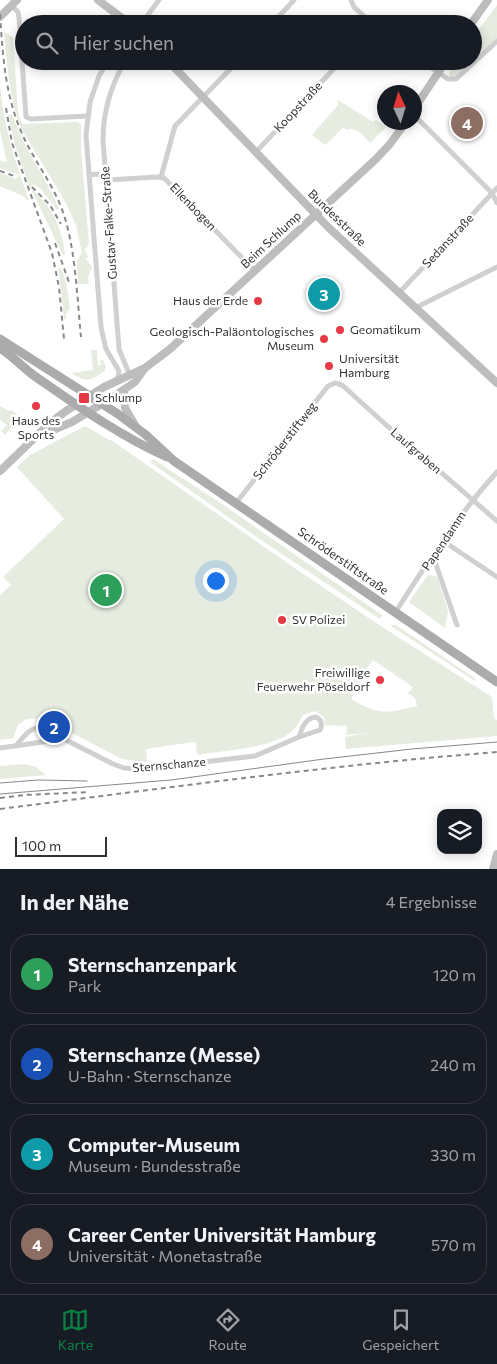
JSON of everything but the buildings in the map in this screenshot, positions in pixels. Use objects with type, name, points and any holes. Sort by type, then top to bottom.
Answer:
[{"type":"main road","points":[[98,0],[118,15]]},
{"type":"main road","points":[[477,15],[488,0]]},
{"type":"main road","points":[[0,17],[14,3]]},
{"type":"main road","name":"Bundesstraße","points":[[176,70],[316,215],[497,383]]},
{"type":"main road","points":[[422,98],[440,70]]},
{"type":"main road","name":"Beim Schlump","points":[[0,471],[50,423],[76,404],[129,374],[146,368],[170,349],[376,159],[400,130]]},
{"type":"main road","name":"Schröderstiftstraße","points":[[0,339],[102,404],[146,435],[174,461]]},
{"type":"main road","name":"Schröderstiftstraße","points":[[0,348],[34,376],[141,445],[174,461],[497,682]]},
{"type":"main road","name":"Beim Schlump","points":[[38,436],[57,429],[102,404],[140,378],[146,368]]},
{"type":"main road","points":[[126,388],[125,408],[136,428]]},
{"type":"main road","points":[[493,869],[497,854]]},
{"type":"street","points":[[147,15],[158,0]]},
{"type":"street","points":[[280,15],[294,0]]},
{"type":"street","points":[[352,1],[354,7],[362,15]]},
{"type":"street","points":[[14,3],[19,15]]},
{"type":"street","points":[[482,55],[497,41]]},
{"type":"street","points":[[23,70],[26,117],[31,119],[87,116]]},
{"type":"street","name":"Gustav-Falke-Straße","points":[[104,70],[94,89],[87,116],[86,135],[101,328],[106,349],[119,371],[115,382]]},
{"type":"street","name":"Gustav-Falke-Straße","points":[[121,70],[111,90],[104,118],[103,140],[119,349],[130,380],[126,388]]},
{"type":"street","points":[[161,177],[175,126],[229,70]]},
{"type":"street","name":"Koopstraße","points":[[255,153],[333,70]]},
{"type":"street","points":[[434,70],[448,79],[456,79],[466,70]]},
{"type":"street","points":[[422,123],[492,193],[497,202]]},
{"type":"street","name":"Ellenbogen","points":[[89,175],[97,174],[106,180],[161,177],[167,180],[255,271]]},
{"type":"street","name":"Sedanstraße","points":[[399,293],[497,188]]},
{"type":"street","points":[[415,308],[497,266]]},
{"type":"street","name":"Laufgraben","points":[[335,383],[342,385],[497,521]]},
{"type":"street","name":"Schröderstiftweg","points":[[236,503],[328,386],[335,383]]},
{"type":"street","name":"Papendamm","points":[[395,613],[472,499],[497,472]]},
{"type":"street","points":[[442,541],[497,577]]},
{"type":"street","points":[[433,556],[457,625]]},
{"type":"street","name":"Sternschanze","points":[[0,748],[64,739],[113,764],[138,770],[255,756],[320,730],[322,724],[320,720],[316,717],[308,719],[299,737]]},
{"type":"street","points":[[16,746],[28,731],[35,729],[42,732],[42,741]]},
{"type":"shaded area","points":[[497,5],[497,38],[482,52],[482,25]]},
{"type":"shaded area","points":[[4,32],[13,37],[18,113],[22,124],[77,122],[81,124],[81,149],[89,244],[85,249],[88,257],[86,259],[92,267],[88,277],[89,284],[78,284],[77,261],[82,253],[76,225],[66,203],[21,128],[9,81]]},
{"type":"shaded area","points":[[450,70],[463,70],[456,77],[449,77]]},
{"type":"shaded area","points":[[0,84],[7,129],[29,201],[21,195],[0,186],[0,173],[16,179],[19,175],[0,168],[0,161],[7,162],[0,131]]},
{"type":"shaded area","points":[[338,100],[373,122],[376,120],[377,130],[383,130],[370,143],[356,130],[346,130],[344,127],[325,145],[312,135],[338,105]]},
{"type":"shaded area","points":[[12,114],[22,139],[54,197],[59,209],[57,210],[41,189],[33,184],[30,189],[16,148],[8,115]]},
{"type":"shaded area","points":[[31,189],[51,210],[62,236],[65,255],[63,255]]},
{"type":"shaded area","points":[[58,265],[63,274],[68,292],[70,309],[66,314],[66,319],[64,319]]},
{"type":"shaded area","points":[[91,350],[97,350],[98,365],[101,365],[100,360],[103,360],[106,367],[105,371],[88,380],[71,373],[93,370]]},
{"type":"shaded area","points":[[0,406],[9,411],[11,410],[20,417],[5,435],[1,431],[7,425],[0,420]]},
{"type":"shaded area","points":[[85,426],[111,440],[376,623],[492,697],[494,719],[497,720],[497,736],[346,749],[345,737],[369,733],[346,735],[347,726],[325,725],[324,717],[315,711],[303,715],[292,731],[284,737],[261,745],[197,755],[196,743],[193,742],[146,749],[147,761],[144,762],[122,759],[43,718],[26,719],[18,725],[13,738],[0,740],[0,595],[11,585],[3,577],[64,519],[17,467],[30,455]],"holes":[[[373,660],[413,687],[408,693],[415,698],[417,706],[398,710],[376,711],[351,699],[365,671]]]},
{"type":"shaded area","points":[[153,459],[225,506],[382,615],[380,619],[261,540],[150,462]]},
{"type":"shaded area","points":[[427,576],[436,576],[438,579],[448,611],[445,628],[409,602]]},
{"type":"shaded area","points":[[396,625],[476,679],[475,681],[391,626]]},
{"type":"shaded area","points":[[25,764],[36,767],[46,775],[0,779],[0,766]]},
{"type":"tram line","points":[[0,794],[171,780],[324,759],[497,742]]},
{"type":"tram line","points":[[0,783],[38,780],[87,781]]},
{"type":"railway","points":[[0,14],[6,77],[13,108],[24,138],[51,185],[64,215],[68,230],[76,276],[81,337]]},
{"type":"railway","points":[[6,108],[12,143],[52,253],[59,287],[64,339]]},
{"type":"railway","points":[[0,171],[17,177]]},
{"type":"railway","points":[[32,187],[50,205],[61,224]]},
{"type":"railway","points":[[55,243],[70,285]]},
{"type":"railway","points":[[0,809],[311,770],[497,752]]},
{"type":"railway","points":[[0,798],[89,792]]},
{"type":"place","name":"Career Center Universität Hamburg","points":[[467,123]]},
{"type":"place","name":"Computer-Museum","points":[[324,294]]},
{"type":"place","name":"Haus der Erde","points":[[258,301]]},
{"type":"place","name":"Geomatikum","points":[[340,330]]},
{"type":"place","name":"Geologisch-Paläontologisches Museum","points":[[324,339]]},
{"type":"place","name":"Universität Hamburg","points":[[329,366]]},
{"type":"place","name":"Schlump","points":[[84,398]]},
{"type":"place","name":"Haus des Sports","points":[[36,406]]},
{"type":"place","name":"Sternschanzenpark","points":[[106,590]]},
{"type":"place","name":"SV Polizei","points":[[282,620]]},
{"type":"place","name":"Freiwillige Feuerwehr Pöseldorf","points":[[380,680]]},
{"type":"place","name":"Sternschanze (Messe)","points":[[54,727]]}]
